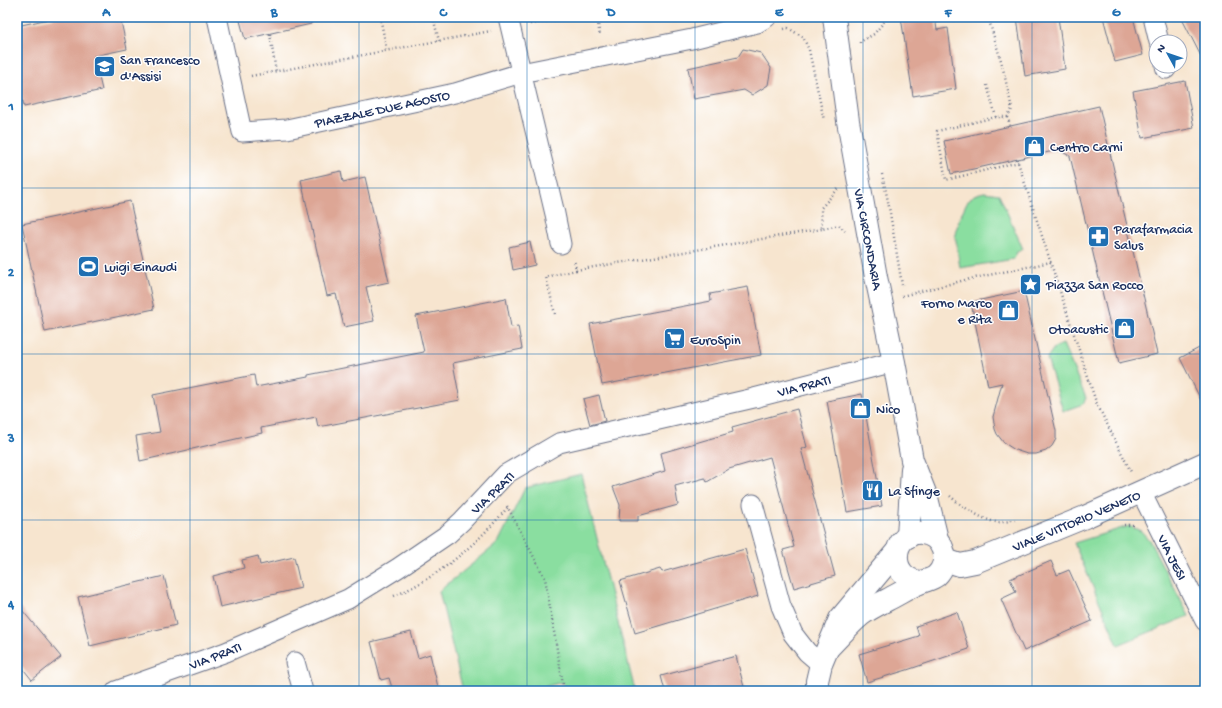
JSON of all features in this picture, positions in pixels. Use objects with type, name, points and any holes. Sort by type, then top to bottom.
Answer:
[{"type":"main road","name":"VIA CIRCONDARIA","points":[[834,17],[854,157],[912,460],[927,498],[937,539],[942,547],[945,560]]},
{"type":"main road","name":"VIA CIRCONDARIA","points":[[912,460],[898,565],[901,572],[910,579],[922,582]]},
{"type":"main road","name":"VIALE VITTORIO VENETO","points":[[945,560],[960,565],[975,562],[1085,518],[1136,483],[1205,463]]},
{"type":"main road","points":[[817,691],[816,681],[840,620],[902,544],[921,533],[928,534],[937,539]]},
{"type":"main road","points":[[825,656],[862,615],[885,601],[935,577],[940,571],[945,560]]},
{"type":"street","points":[[217,17],[231,80]]},
{"type":"street","name":"PIAZZALE DUE AGOSTO","points":[[231,80],[242,132],[287,129],[455,93],[521,73],[692,39],[757,23],[767,17]]},
{"type":"street","points":[[1153,17],[1157,34]]},
{"type":"street","points":[[509,22],[555,214],[560,244]]},
{"type":"street","name":"VIA PRATI","points":[[116,691],[226,652],[348,599],[398,568],[448,534],[506,474],[559,443],[754,398],[894,362]]},
{"type":"street","name":"VIA JESI","points":[[1136,483],[1205,621]]},
{"type":"street","points":[[753,504],[781,606],[793,634],[807,652],[825,656]]},
{"type":"street","points":[[295,662],[303,691]]},
{"type":"path","points":[[380,17],[387,51]]},
{"type":"path","points":[[434,17],[439,41]]},
{"type":"path","points":[[231,80],[439,41],[509,22],[575,17]]},
{"type":"path","points":[[597,17],[600,36]]},
{"type":"path","points":[[861,49],[860,42],[874,34],[888,17]]},
{"type":"path","points":[[988,17],[1002,64],[1012,109],[1008,117],[1010,127]]},
{"type":"path","points":[[781,30],[788,28],[803,37],[810,50],[825,127]]},
{"type":"path","points":[[270,34],[276,72]]},
{"type":"path","points":[[987,85],[996,117]]},
{"type":"path","points":[[1008,117],[996,117],[937,131],[946,180],[1018,160],[1096,402],[1136,483]]},
{"type":"path","points":[[881,172],[888,201],[904,296]]},
{"type":"path","points":[[822,229],[820,208],[838,189],[836,182]]},
{"type":"path","points":[[576,270],[839,226],[847,233]]},
{"type":"path","points":[[896,298],[966,280],[1051,262]]},
{"type":"path","points":[[546,277],[555,314]]},
{"type":"path","points":[[506,474],[503,491],[508,507],[544,578],[564,691]]},
{"type":"path","points":[[947,494],[970,511],[996,523],[1019,520]]},
{"type":"path","points":[[1118,527],[1125,524],[1137,526]]},
{"type":"green space","points":[[984,192],[999,194],[1023,249],[1017,252],[1014,259],[960,268],[955,234],[960,217],[967,202],[974,195]]},
{"type":"green space","points":[[1063,344],[1086,398],[1083,404],[1063,411],[1047,358],[1054,348]]},
{"type":"green space","points":[[581,474],[635,691],[565,691],[563,682],[528,691],[463,691],[439,591],[498,543],[525,488]]},
{"type":"green space","points":[[1129,526],[1141,531],[1149,540],[1189,616],[1118,645],[1074,543]]},
{"type":"building","points":[[58,17],[120,17],[127,49],[94,56],[102,90],[24,107],[23,101],[17,102],[17,26]]},
{"type":"building","points":[[239,17],[311,17],[311,24],[245,39]]},
{"type":"building","points":[[901,17],[935,17],[937,30],[948,28],[956,89],[913,96]]},
{"type":"building","points":[[1017,17],[1058,17],[1065,69],[1025,76]]},
{"type":"building","points":[[1103,17],[1133,17],[1143,55],[1115,62]]},
{"type":"building","points":[[1181,17],[1205,17],[1205,64]]},
{"type":"building","points":[[743,49],[761,53],[771,68],[768,85],[752,95],[744,90],[694,99],[688,68],[738,57]]},
{"type":"building","points":[[1185,81],[1194,128],[1142,138],[1133,91]]},
{"type":"building","points":[[1099,106],[1157,354],[1119,363],[1070,156],[1058,150],[951,174],[944,141]]},
{"type":"building","points":[[341,171],[343,182],[365,177],[389,282],[366,287],[374,321],[344,327],[336,294],[327,296],[301,180]]},
{"type":"building","name":"Luigi Einaudi","points":[[130,201],[154,309],[45,332],[22,224]]},
{"type":"building","points":[[530,242],[535,265],[513,270],[509,247]]},
{"type":"building","name":"EuroSpin","points":[[748,287],[761,355],[602,385],[590,324],[711,301],[710,294]]},
{"type":"building","points":[[1024,291],[1056,431],[1056,439],[1052,446],[1046,451],[1036,454],[1027,454],[1015,450],[1004,443],[997,434],[993,417],[1002,383],[988,386],[971,302]]},
{"type":"building","points":[[506,298],[511,327],[518,326],[522,349],[453,363],[460,400],[318,427],[316,417],[261,428],[262,433],[140,461],[136,436],[160,432],[153,395],[254,375],[256,387],[424,352],[416,316]]},
{"type":"building","points":[[1205,345],[1205,408],[1180,358]]},
{"type":"building","points":[[862,394],[882,506],[847,512],[827,401]]},
{"type":"building","points":[[599,395],[605,421],[590,425],[583,399]]},
{"type":"building","points":[[797,409],[807,447],[801,449],[835,576],[794,588],[783,550],[794,547],[770,457],[729,469],[707,482],[705,478],[675,486],[678,505],[638,516],[638,521],[619,521],[620,505],[613,487],[665,471],[661,453],[733,432],[732,427]]},
{"type":"building","points":[[745,549],[758,596],[635,633],[620,581],[660,569],[662,572]]},
{"type":"building","points":[[258,556],[260,565],[294,557],[301,588],[220,607],[213,576],[244,568],[242,560]]},
{"type":"building","points":[[1051,561],[1057,575],[1069,570],[1092,621],[1024,651],[1001,599],[1016,592],[1010,579]]},
{"type":"building","points":[[164,576],[176,625],[90,646],[78,597]]},
{"type":"building","points":[[17,604],[61,657],[32,680],[17,661]]},
{"type":"building","points":[[957,612],[969,649],[867,682],[859,654],[919,636],[916,626]]},
{"type":"building","points":[[411,632],[418,658],[430,654],[439,691],[393,691],[389,678],[381,680],[371,642]]},
{"type":"building","points":[[736,656],[745,691],[665,691],[661,676]]},
{"type":"place","name":"San Francesco d'Assisi","points":[[104,67]]},
{"type":"place","name":"Centro Carni","points":[[1035,146]]},
{"type":"place","name":"Parafarmacia Salus","points":[[1099,236]]},
{"type":"place","name":"Luigi Einaudi","points":[[88,266]]},
{"type":"place","name":"Piazza San Rocco","points":[[1030,284]]},
{"type":"place","name":"Forno Marco e Rita","points":[[1008,310]]},
{"type":"place","name":"Otoacustic","points":[[1124,328]]},
{"type":"place","name":"EuroSpin","points":[[675,339]]},
{"type":"place","name":"Nico","points":[[860,408]]},
{"type":"place","name":"La Sfinge","points":[[873,490]]}]
